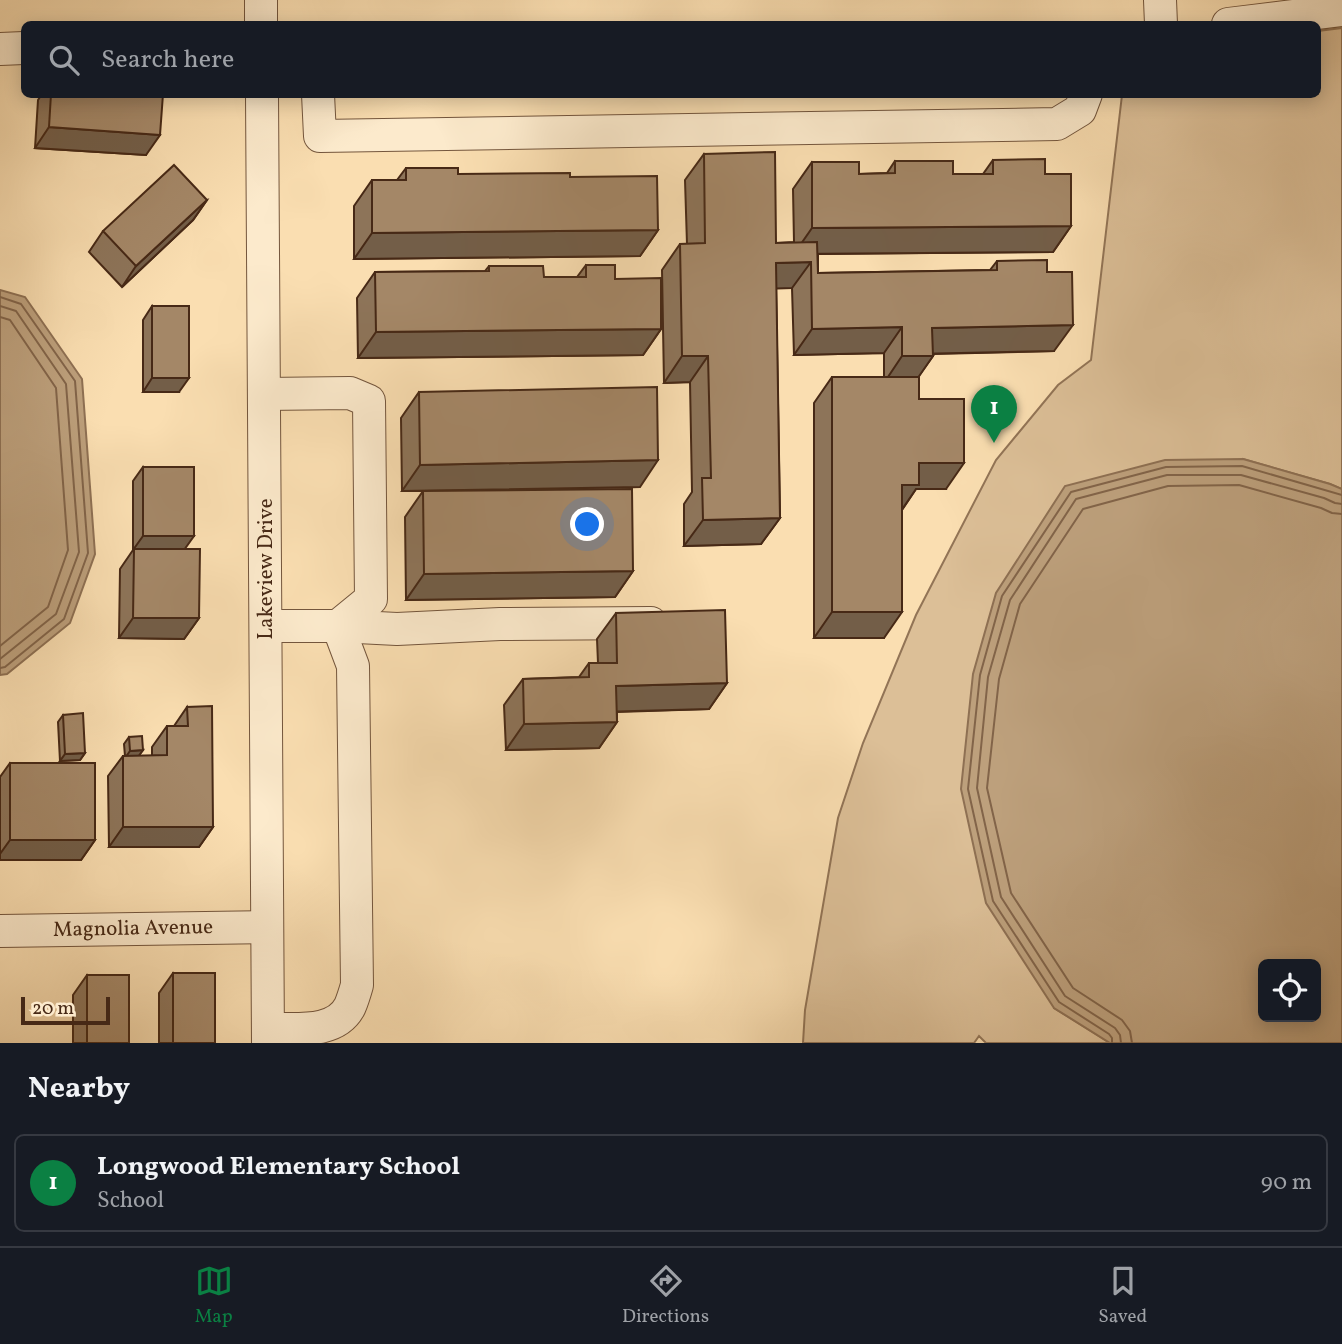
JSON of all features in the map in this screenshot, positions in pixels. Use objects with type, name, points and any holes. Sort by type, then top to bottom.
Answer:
[{"type":"street","points":[[261,0],[261,21]]},
{"type":"street","points":[[1160,0],[1161,21]]},
{"type":"street","points":[[1252,21],[1342,10]]},
{"type":"street","points":[[0,49],[21,48]]},
{"type":"street","name":"Lakeview Drive","points":[[262,98],[268,1036]]},
{"type":"street","points":[[318,98],[320,136],[1056,124],[1080,110],[1084,98]]},
{"type":"street","points":[[264,394],[350,393],[369,401],[371,599],[338,626]]},
{"type":"street","points":[[266,626],[397,629],[500,624],[681,623]]},
{"type":"street","points":[[268,1036],[318,1028],[338,1020],[349,1008],[357,985],[353,666],[338,626]]},
{"type":"street","name":"Magnolia Avenue","points":[[0,931],[267,927]]},
{"type":"shaded area","points":[[1342,28],[1342,489],[1243,459],[1054,1008],[1110,1043],[986,1043],[979,1036],[974,1043],[803,1043],[805,1010],[838,818],[863,743],[916,615],[996,460],[1058,385],[1091,360],[1122,98],[1321,98],[1321,31]]},
{"type":"water","points":[[0,290],[25,297],[82,379],[95,554],[70,623],[7,674],[0,675]]},
{"type":"water","points":[[1243,459],[1342,489],[1342,1043],[1110,1043],[1054,1008],[986,903],[961,789],[973,674],[996,593],[1065,486],[1165,460]]},
{"type":"building","points":[[51,98],[163,98],[160,135],[49,127]]},
{"type":"building","points":[[775,152],[776,243],[817,242],[818,273],[997,270],[997,261],[1047,260],[1047,272],[1072,272],[1073,325],[932,328],[933,356],[902,356],[902,327],[812,329],[811,262],[776,263],[780,518],[703,520],[702,478],[711,478],[708,356],[682,356],[680,244],[705,243],[704,154]]},
{"type":"building","points":[[1045,159],[1045,174],[1071,174],[1071,226],[812,228],[812,162],[859,162],[859,174],[895,173],[895,161],[953,161],[953,174],[993,174],[993,160]]},
{"type":"building","points":[[174,165],[207,200],[136,266],[103,231]]},
{"type":"building","points":[[406,168],[458,168],[458,174],[570,173],[570,177],[657,176],[658,230],[372,233],[372,180],[406,180]]},
{"type":"building","points":[[586,265],[615,265],[615,279],[661,278],[661,329],[376,332],[375,272],[489,271],[489,266],[543,266],[544,277],[586,277]]},
{"type":"building","points":[[152,306],[189,306],[189,378],[152,378]]},
{"type":"building","points":[[832,377],[919,377],[919,399],[964,399],[964,463],[919,463],[919,485],[902,485],[902,612],[832,612]]},
{"type":"building","points":[[657,387],[658,460],[420,465],[419,392]]},
{"type":"building","points":[[143,467],[194,467],[194,536],[143,536]]},
{"type":"building","points":[[632,489],[633,571],[424,574],[423,491]]},
{"type":"building","points":[[134,549],[200,549],[199,618],[133,618]]},
{"type":"building","points":[[725,610],[727,683],[616,686],[617,722],[524,724],[523,679],[589,677],[589,663],[617,663],[616,613]]},
{"type":"building","points":[[212,706],[213,827],[123,827],[123,756],[167,755],[167,726],[188,726],[187,707]]},
{"type":"building","points":[[83,713],[85,753],[65,754],[63,715]]},
{"type":"building","points":[[142,736],[143,750],[130,751],[129,737]]},
{"type":"building","points":[[10,763],[95,763],[95,840],[10,840]]},
{"type":"building","points":[[173,973],[215,973],[215,1043],[173,1043]]},
{"type":"building","points":[[87,975],[129,975],[129,1043],[87,1043]]},
{"type":"place","name":"Longwood Elementary School","points":[[994,443]]}]
